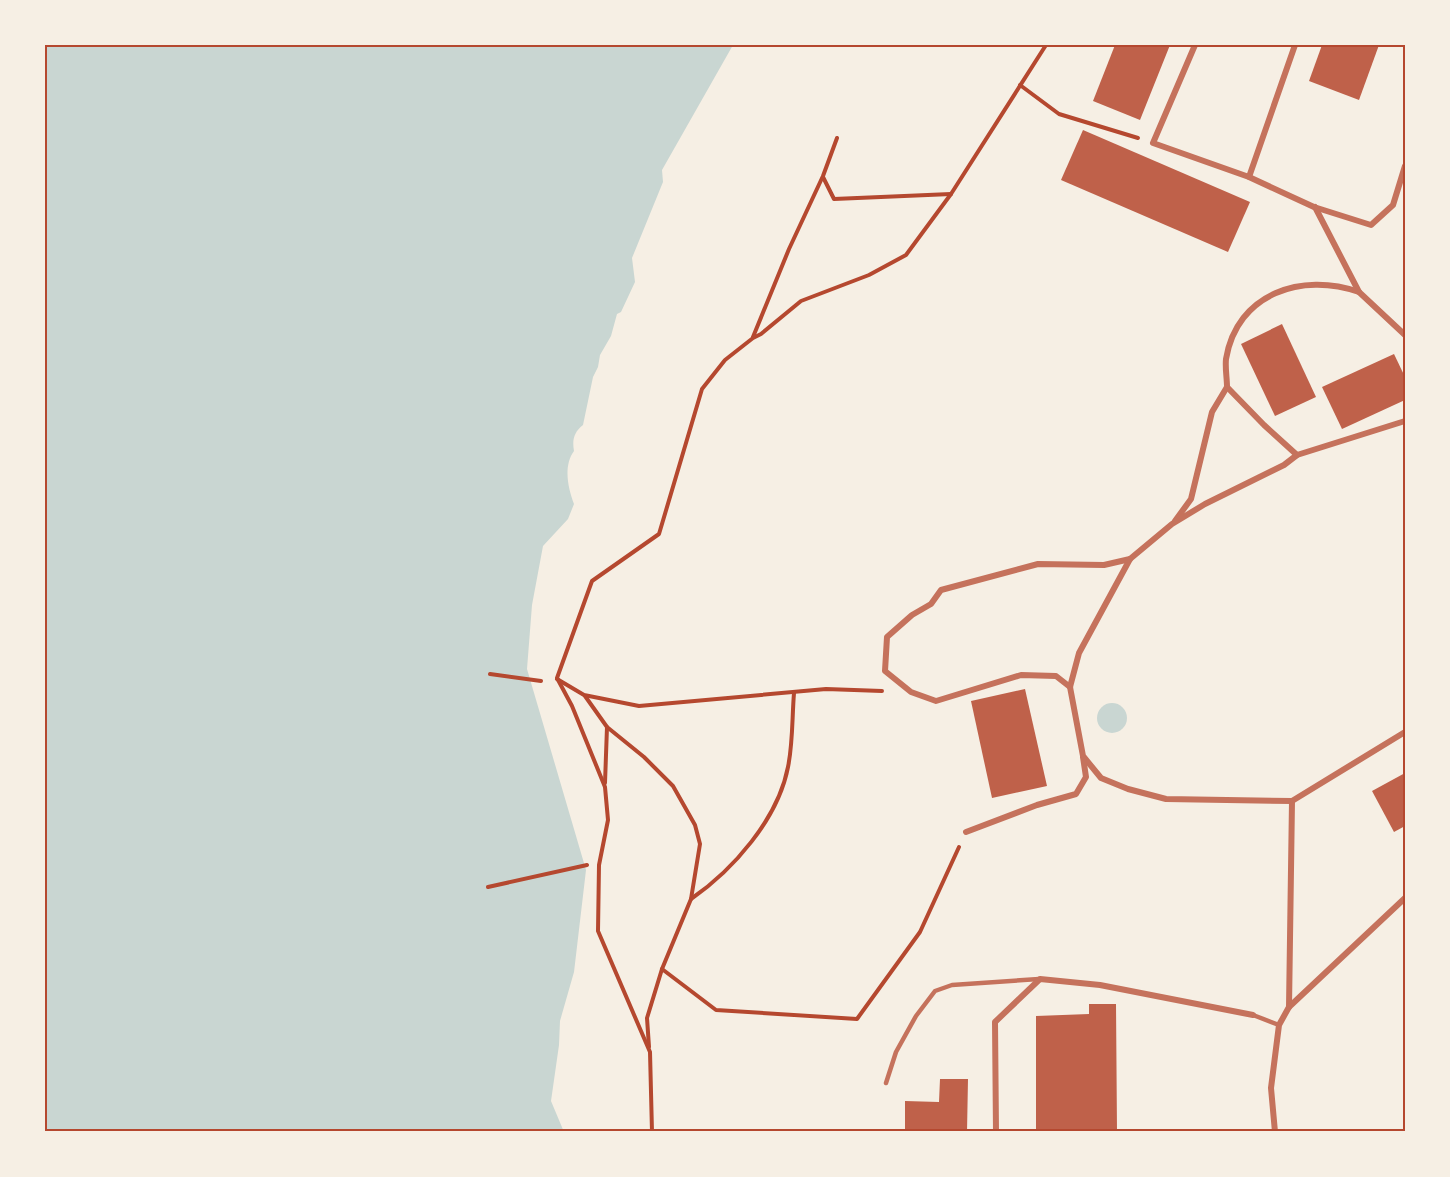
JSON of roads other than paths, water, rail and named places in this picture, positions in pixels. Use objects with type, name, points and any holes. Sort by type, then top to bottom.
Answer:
[{"type":"street","points":[[1195,45],[1153,143],[1249,177],[1314,207],[1371,225],[1394,205],[1405,166]]},
{"type":"street","points":[[1249,177],[1295,45]]},
{"type":"street","points":[[1314,207],[1359,292],[1405,335]]},
{"type":"street","points":[[1172,524],[1191,499],[1212,412],[1227,387],[1226,361],[1232,336],[1247,312],[1260,301],[1284,290],[1313,284],[1339,285],[1359,292]]},
{"type":"street","points":[[1227,387],[1264,425],[1297,454]]},
{"type":"street","points":[[966,832],[1037,805],[1076,794],[1086,777],[1070,687],[1079,653],[1130,559],[1172,524],[1205,504],[1284,465],[1297,454],[1405,421]]},
{"type":"street","points":[[1070,687],[1056,676],[1021,675],[936,701],[911,692],[885,671],[887,637],[912,615],[931,604],[941,590],[1038,564],[1104,565],[1130,559]]},
{"type":"street","points":[[1083,756],[1101,778],[1128,789],[1166,799],[1292,801],[1405,732]]},
{"type":"street","points":[[1289,1006],[1292,801]]},
{"type":"street","points":[[1275,1132],[1271,1088],[1279,1025],[1289,1006],[1405,898]]},
{"type":"street","points":[[996,1132],[995,1022],[1040,979],[1100,985],[1253,1015]]},
{"type":"lane","points":[[886,1083],[896,1052],[916,1016],[936,991],[952,985],[1040,979]]},
{"type":"lane","points":[[1253,1015],[1279,1025]]}]
